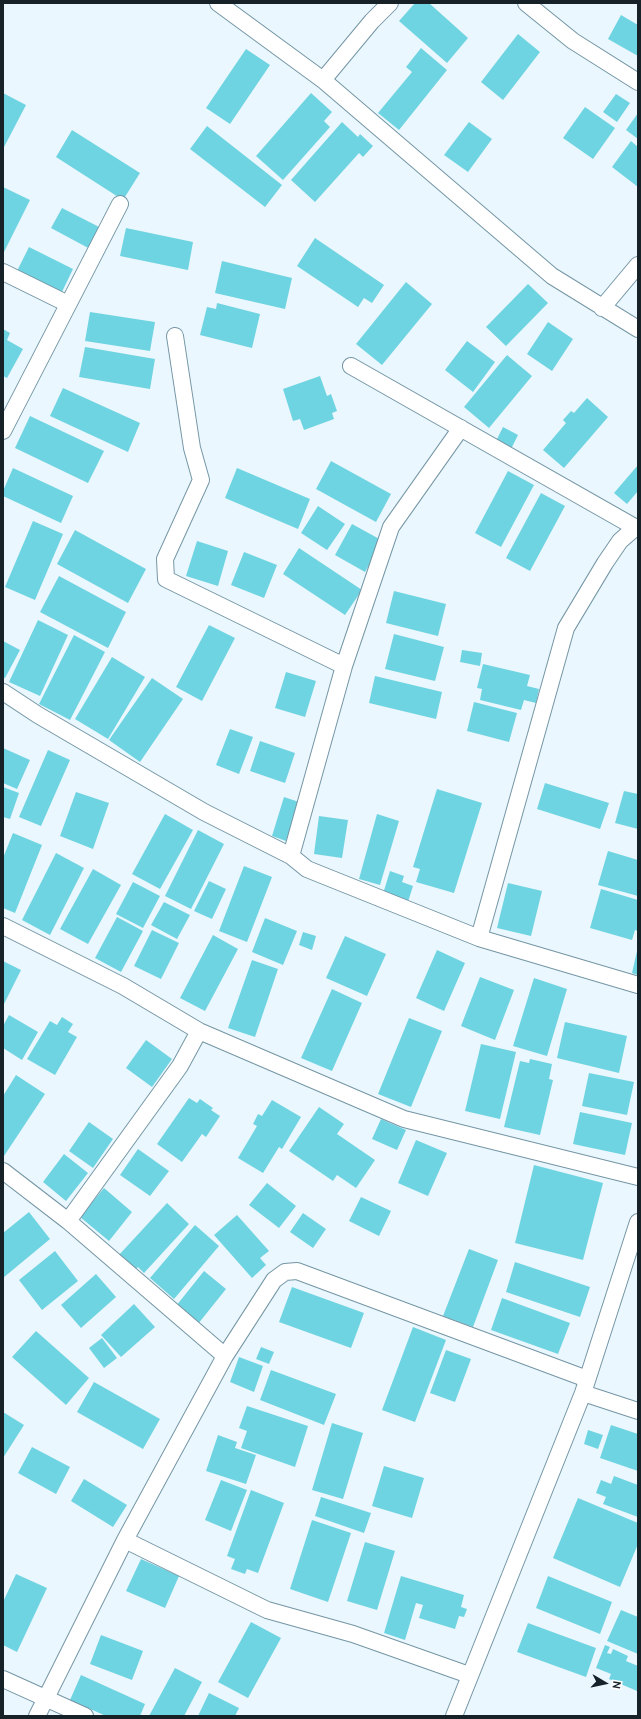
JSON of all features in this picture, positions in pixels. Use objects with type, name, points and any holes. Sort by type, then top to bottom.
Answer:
[{"type":"street","points":[[218,3],[323,80],[552,276],[638,329]]},
{"type":"street","points":[[323,80],[390,3]]},
{"type":"street","points":[[526,3],[573,41],[638,82]]},
{"type":"street","points":[[3,431],[120,204]]},
{"type":"street","points":[[602,308],[638,265]]},
{"type":"street","points":[[3,272],[68,304]]},
{"type":"street","points":[[175,336],[192,448],[201,480],[164,559],[166,579],[344,666]]},
{"type":"street","points":[[351,366],[637,528],[620,541],[605,562],[566,628],[479,938]]},
{"type":"street","points":[[291,856],[344,666],[390,527],[461,428]]},
{"type":"street","points":[[3,692],[38,715],[204,812],[291,856],[308,869],[479,938],[638,985]]},
{"type":"street","points":[[3,926],[123,986],[199,1031],[404,1119],[638,1177]]},
{"type":"street","points":[[68,1221],[180,1066],[199,1031]]},
{"type":"street","points":[[4,1172],[68,1221],[225,1356]]},
{"type":"street","points":[[454,1716],[585,1386],[638,1222]]},
{"type":"street","points":[[37,1716],[125,1540],[225,1356],[274,1280],[285,1272],[297,1271],[585,1386],[638,1411]]},
{"type":"street","points":[[125,1540],[267,1610],[353,1634],[470,1675]]},
{"type":"street","points":[[3,1679],[85,1716]]},
{"type":"building","points":[[415,3],[429,3],[468,38],[447,63],[399,21]]},
{"type":"building","points":[[621,15],[638,25],[638,56],[608,39]]},
{"type":"building","points":[[518,34],[540,52],[503,100],[481,82]]},
{"type":"building","points":[[421,48],[447,70],[399,130],[378,113],[412,72],[406,67]]},
{"type":"building","points":[[246,49],[270,65],[230,124],[206,108]]},
{"type":"building","points":[[3,93],[26,105],[3,149]]},
{"type":"building","points":[[311,93],[332,112],[324,121],[330,127],[283,180],[256,156]]},
{"type":"building","points":[[616,94],[630,103],[617,122],[603,112]]},
{"type":"building","points":[[585,107],[615,128],[593,159],[563,138]]},
{"type":"building","points":[[638,113],[638,139],[626,130]]},
{"type":"building","points":[[342,122],[358,137],[360,134],[373,146],[363,157],[359,153],[315,202],[291,180]]},
{"type":"building","points":[[469,122],[492,139],[468,172],[444,155]]},
{"type":"building","points":[[207,126],[282,185],[265,207],[190,149]]},
{"type":"building","points":[[72,130],[140,173],[123,200],[56,157]]},
{"type":"building","points":[[631,141],[638,147],[638,187],[612,167]]},
{"type":"building","points":[[3,187],[30,200],[3,254]]},
{"type":"building","points":[[62,208],[103,229],[92,250],[51,228]]},
{"type":"building","points":[[126,228],[193,242],[188,270],[120,256]]},
{"type":"building","points":[[315,238],[384,285],[372,303],[364,298],[358,307],[297,266]]},
{"type":"building","points":[[29,247],[73,269],[61,294],[16,273]]},
{"type":"building","points":[[222,261],[292,278],[285,309],[215,293]]},
{"type":"building","points":[[406,282],[432,304],[382,365],[356,344]]},
{"type":"building","points":[[528,284],[548,303],[506,346],[486,327]]},
{"type":"building","points":[[217,303],[260,314],[252,348],[200,335],[207,307],[216,309]]},
{"type":"building","points":[[90,312],[155,322],[150,351],[85,341]]},
{"type":"building","points":[[548,322],[573,339],[552,371],[527,354]]},
{"type":"building","points":[[3,329],[10,333],[7,340],[23,349],[7,378],[3,376]]},
{"type":"building","points":[[467,341],[495,362],[473,392],[445,370]]},
{"type":"building","points":[[85,347],[155,359],[150,389],[79,377]]},
{"type":"building","points":[[507,355],[532,376],[489,428],[464,407]]},
{"type":"building","points":[[320,376],[327,396],[331,394],[337,411],[332,413],[334,419],[304,430],[300,419],[293,421],[283,389]]},
{"type":"building","points":[[63,388],[140,423],[128,452],[50,416]]},
{"type":"building","points":[[587,398],[608,417],[564,468],[543,450],[566,423],[563,420],[571,411],[574,413]]},
{"type":"building","points":[[30,416],[104,451],[88,483],[15,448]]},
{"type":"building","points":[[503,427],[518,435],[511,449],[496,441]]},
{"type":"building","points":[[331,461],[391,494],[376,522],[316,489]]},
{"type":"building","points":[[638,465],[638,491],[627,504],[614,493]]},
{"type":"building","points":[[13,468],[73,496],[61,523],[3,496],[3,491]]},
{"type":"building","points":[[237,468],[310,499],[298,529],[225,498]]},
{"type":"building","points":[[508,471],[534,485],[501,547],[475,533]]},
{"type":"building","points":[[541,493],[565,506],[530,571],[506,558]]},
{"type":"building","points":[[318,506],[345,524],[327,550],[301,533]]},
{"type":"building","points":[[33,521],[63,534],[35,600],[5,587]]},
{"type":"building","points":[[352,524],[383,541],[365,572],[335,555]]},
{"type":"building","points":[[75,530],[146,569],[128,603],[57,564]]},
{"type":"building","points":[[197,541],[228,551],[218,586],[186,576]]},
{"type":"building","points":[[299,548],[362,590],[345,615],[283,574]]},
{"type":"building","points":[[244,552],[277,565],[264,598],[231,585]]},
{"type":"building","points":[[59,576],[126,612],[108,648],[40,612]]},
{"type":"building","points":[[394,591],[446,604],[438,636],[386,623]]},
{"type":"building","points":[[38,620],[68,635],[40,696],[9,682]]},
{"type":"building","points":[[209,625],[235,638],[202,701],[176,687]]},
{"type":"building","points":[[394,634],[444,647],[435,681],[385,669]]},
{"type":"building","points":[[74,635],[105,652],[70,720],[39,704]]},
{"type":"building","points":[[3,641],[20,650],[5,678],[3,677]]},
{"type":"building","points":[[462,650],[482,653],[480,666],[460,662]]},
{"type":"building","points":[[112,657],[145,677],[108,739],[75,719]]},
{"type":"building","points":[[483,664],[530,675],[527,686],[539,689],[536,703],[524,700],[521,710],[480,700],[482,689],[477,688]]},
{"type":"building","points":[[286,672],[316,681],[305,717],[275,708]]},
{"type":"building","points":[[375,676],[442,692],[436,719],[369,703]]},
{"type":"building","points":[[152,678],[183,699],[140,762],[109,740]]},
{"type":"building","points":[[474,702],[517,713],[509,742],[467,731]]},
{"type":"building","points":[[230,729],[253,737],[239,774],[216,765]]},
{"type":"building","points":[[260,741],[295,753],[285,783],[250,771]]},
{"type":"building","points":[[3,748],[30,760],[17,789],[3,783]]},
{"type":"building","points":[[48,750],[70,760],[41,826],[19,817]]},
{"type":"building","points":[[545,783],[609,803],[600,829],[537,809]]},
{"type":"building","points":[[3,787],[19,793],[10,819],[3,817]]},
{"type":"building","points":[[437,789],[482,803],[454,893],[416,882],[420,869],[413,867]]},
{"type":"building","points":[[624,791],[638,794],[638,829],[615,823]]},
{"type":"building","points":[[76,792],[109,803],[93,849],[60,836]]},
{"type":"building","points":[[284,797],[299,802],[286,841],[272,836]]},
{"type":"building","points":[[165,814],[193,830],[160,889],[132,874]]},
{"type":"building","points":[[377,814],[399,821],[380,885],[359,879]]},
{"type":"building","points":[[319,816],[348,820],[342,858],[314,854]]},
{"type":"building","points":[[198,830],[224,844],[191,909],[165,896]]},
{"type":"building","points":[[13,833],[42,845],[15,913],[3,908],[3,858]]},
{"type":"building","points":[[608,851],[638,860],[638,896],[598,885]]},
{"type":"building","points":[[56,853],[84,868],[50,935],[22,920]]},
{"type":"building","points":[[244,866],[272,877],[247,942],[219,931]]},
{"type":"building","points":[[93,869],[121,885],[88,944],[60,929]]},
{"type":"building","points":[[390,871],[404,876],[402,882],[413,886],[407,905],[382,897]]},
{"type":"building","points":[[209,881],[226,889],[212,919],[194,911]]},
{"type":"building","points":[[133,882],[160,896],[143,928],[116,914]]},
{"type":"building","points":[[508,883],[542,891],[531,936],[497,928]]},
{"type":"building","points":[[601,889],[638,900],[638,931],[635,930],[632,940],[590,928]]},
{"type":"building","points":[[164,902],[190,915],[177,939],[151,925]]},
{"type":"building","points":[[117,917],[143,931],[121,972],[95,958]]},
{"type":"building","points":[[265,918],[297,931],[283,965],[252,952]]},
{"type":"building","points":[[152,930],[179,943],[161,979],[134,966]]},
{"type":"building","points":[[303,932],[316,936],[312,950],[299,945]]},
{"type":"building","points":[[213,935],[238,949],[205,1011],[180,998]]},
{"type":"building","points":[[345,936],[386,954],[367,996],[326,978]]},
{"type":"building","points":[[437,950],[465,963],[444,1011],[416,998]]},
{"type":"building","points":[[638,951],[638,975],[632,973]]},
{"type":"building","points":[[252,960],[278,969],[255,1037],[228,1028]]},
{"type":"building","points":[[3,961],[21,970],[3,1006]]},
{"type":"building","points":[[480,977],[514,990],[495,1040],[461,1026]]},
{"type":"building","points":[[534,978],[567,989],[547,1056],[513,1046]]},
{"type":"building","points":[[332,989],[362,1003],[332,1071],[301,1058]]},
{"type":"building","points":[[9,1015],[38,1032],[22,1060],[3,1048],[3,1026]]},
{"type":"building","points":[[62,1017],[73,1024],[68,1032],[77,1037],[55,1075],[27,1059],[50,1021],[57,1025]]},
{"type":"building","points":[[409,1018],[442,1031],[411,1107],[378,1094]]},
{"type":"building","points":[[565,1022],[627,1036],[619,1073],[557,1058]]},
{"type":"building","points":[[146,1040],[172,1059],[152,1087],[126,1068]]},
{"type":"building","points":[[481,1044],[516,1052],[500,1119],[465,1111]]},
{"type":"building","points":[[530,1059],[552,1064],[549,1079],[553,1080],[540,1135],[504,1127],[520,1061],[529,1063]]},
{"type":"building","points":[[589,1073],[634,1082],[627,1115],[582,1106]]},
{"type":"building","points":[[16,1075],[45,1094],[4,1156],[3,1096]]},
{"type":"building","points":[[189,1098],[197,1103],[200,1099],[213,1108],[211,1110],[220,1116],[206,1137],[202,1134],[182,1162],[157,1144]]},
{"type":"building","points":[[272,1100],[301,1117],[282,1149],[279,1147],[263,1173],[238,1158],[257,1126],[253,1124],[258,1114],[262,1116]]},
{"type":"building","points":[[319,1107],[344,1124],[337,1134],[375,1160],[356,1188],[337,1175],[333,1181],[289,1151]]},
{"type":"building","points":[[580,1112],[632,1123],[625,1155],[573,1144]]},
{"type":"building","points":[[381,1119],[406,1130],[397,1150],[372,1139]]},
{"type":"building","points":[[89,1122],[113,1139],[93,1168],[69,1151]]},
{"type":"building","points":[[416,1140],[447,1153],[428,1196],[398,1183]]},
{"type":"building","points":[[138,1149],[169,1171],[150,1196],[120,1175]]},
{"type":"building","points":[[64,1154],[88,1173],[66,1201],[43,1182]]},
{"type":"building","points":[[534,1165],[603,1183],[583,1260],[515,1243]]},
{"type":"building","points":[[267,1183],[296,1206],[279,1228],[249,1205]]},
{"type":"building","points":[[104,1188],[132,1212],[109,1241],[80,1217]]},
{"type":"building","points":[[361,1197],[391,1211],[379,1236],[349,1221]]},
{"type":"building","points":[[167,1203],[189,1224],[144,1273],[138,1267],[134,1271],[118,1256]]},
{"type":"building","points":[[29,1212],[50,1239],[3,1278],[3,1233]]},
{"type":"building","points":[[303,1213],[326,1229],[313,1248],[290,1232]]},
{"type":"building","points":[[237,1215],[269,1251],[260,1258],[266,1265],[252,1278],[214,1235]]},
{"type":"building","points":[[195,1225],[219,1246],[174,1299],[150,1278]]},
{"type":"building","points":[[469,1249],[498,1260],[473,1327],[443,1316]]},
{"type":"building","points":[[55,1251],[78,1281],[42,1310],[19,1280]]},
{"type":"building","points":[[515,1262],[590,1287],[580,1317],[506,1292]]},
{"type":"building","points":[[204,1271],[226,1289],[198,1324],[176,1306]]},
{"type":"building","points":[[96,1274],[116,1297],[81,1328],[61,1305]]},
{"type":"building","points":[[292,1287],[364,1313],[351,1348],[279,1322]]},
{"type":"building","points":[[502,1298],[570,1323],[558,1354],[491,1330]]},
{"type":"building","points":[[134,1304],[155,1327],[121,1357],[101,1335]]},
{"type":"building","points":[[413,1327],[446,1340],[415,1422],[382,1410]]},
{"type":"building","points":[[36,1331],[89,1378],[66,1405],[12,1357]]},
{"type":"building","points":[[102,1338],[117,1358],[104,1368],[89,1348]]},
{"type":"building","points":[[261,1347],[274,1352],[269,1364],[256,1359]]},
{"type":"building","points":[[446,1350],[471,1359],[455,1402],[430,1393]]},
{"type":"building","points":[[239,1357],[263,1366],[254,1392],[230,1382]]},
{"type":"building","points":[[271,1370],[336,1394],[324,1425],[260,1400]]},
{"type":"building","points":[[94,1382],[160,1419],[143,1449],[77,1412]]},
{"type":"building","points":[[247,1406],[308,1426],[295,1467],[241,1448],[247,1431],[239,1428]]},
{"type":"building","points":[[3,1412],[24,1425],[3,1458]]},
{"type":"building","points":[[332,1423],[363,1433],[343,1499],[312,1490]]},
{"type":"building","points":[[611,1425],[638,1434],[638,1471],[600,1458]]},
{"type":"building","points":[[588,1430],[603,1435],[598,1449],[584,1444]]},
{"type":"building","points":[[218,1435],[237,1442],[235,1448],[256,1455],[246,1484],[206,1471]]},
{"type":"building","points":[[32,1447],[70,1467],[56,1494],[18,1473]]},
{"type":"building","points":[[384,1466],[424,1478],[412,1518],[372,1506]]},
{"type":"building","points":[[614,1476],[638,1485],[638,1517],[603,1504],[606,1497],[596,1493],[601,1480],[611,1484]]},
{"type":"building","points":[[84,1479],[127,1505],[113,1527],[71,1501]]},
{"type":"building","points":[[221,1480],[247,1490],[231,1531],[205,1520]]},
{"type":"building","points":[[251,1490],[284,1503],[258,1573],[247,1569],[245,1574],[231,1569],[235,1559],[227,1556]]},
{"type":"building","points":[[321,1497],[371,1513],[364,1533],[315,1516]]},
{"type":"building","points":[[578,1498],[638,1523],[638,1544],[620,1587],[553,1558]]},
{"type":"building","points":[[312,1520],[351,1533],[328,1602],[290,1589]]},
{"type":"building","points":[[365,1542],[395,1551],[377,1610],[347,1601]]},
{"type":"building","points":[[141,1559],[179,1576],[165,1608],[126,1591]]},
{"type":"building","points":[[16,1574],[47,1588],[17,1652],[3,1645],[3,1602]]},
{"type":"building","points":[[401,1576],[464,1595],[461,1607],[467,1609],[464,1617],[459,1616],[455,1629],[419,1618],[423,1605],[416,1603],[405,1640],[384,1633]]},
{"type":"building","points":[[548,1576],[612,1602],[600,1634],[536,1608]]},
{"type":"building","points":[[621,1610],[638,1617],[638,1654],[607,1641]]},
{"type":"building","points":[[251,1622],[281,1638],[248,1698],[218,1682]]},
{"type":"building","points":[[528,1623],[596,1648],[586,1677],[517,1652]]},
{"type":"building","points":[[101,1635],[143,1651],[132,1680],[90,1664]]},
{"type":"building","points":[[605,1645],[610,1647],[607,1653],[611,1654],[613,1649],[628,1656],[626,1661],[638,1666],[637,1691],[609,1679],[611,1674],[596,1668]]},
{"type":"building","points":[[175,1668],[202,1682],[184,1716],[149,1716]]},
{"type":"building","points":[[81,1675],[145,1704],[140,1716],[106,1716],[70,1700]]},
{"type":"building","points":[[209,1693],[239,1708],[235,1716],[198,1716]]}]
